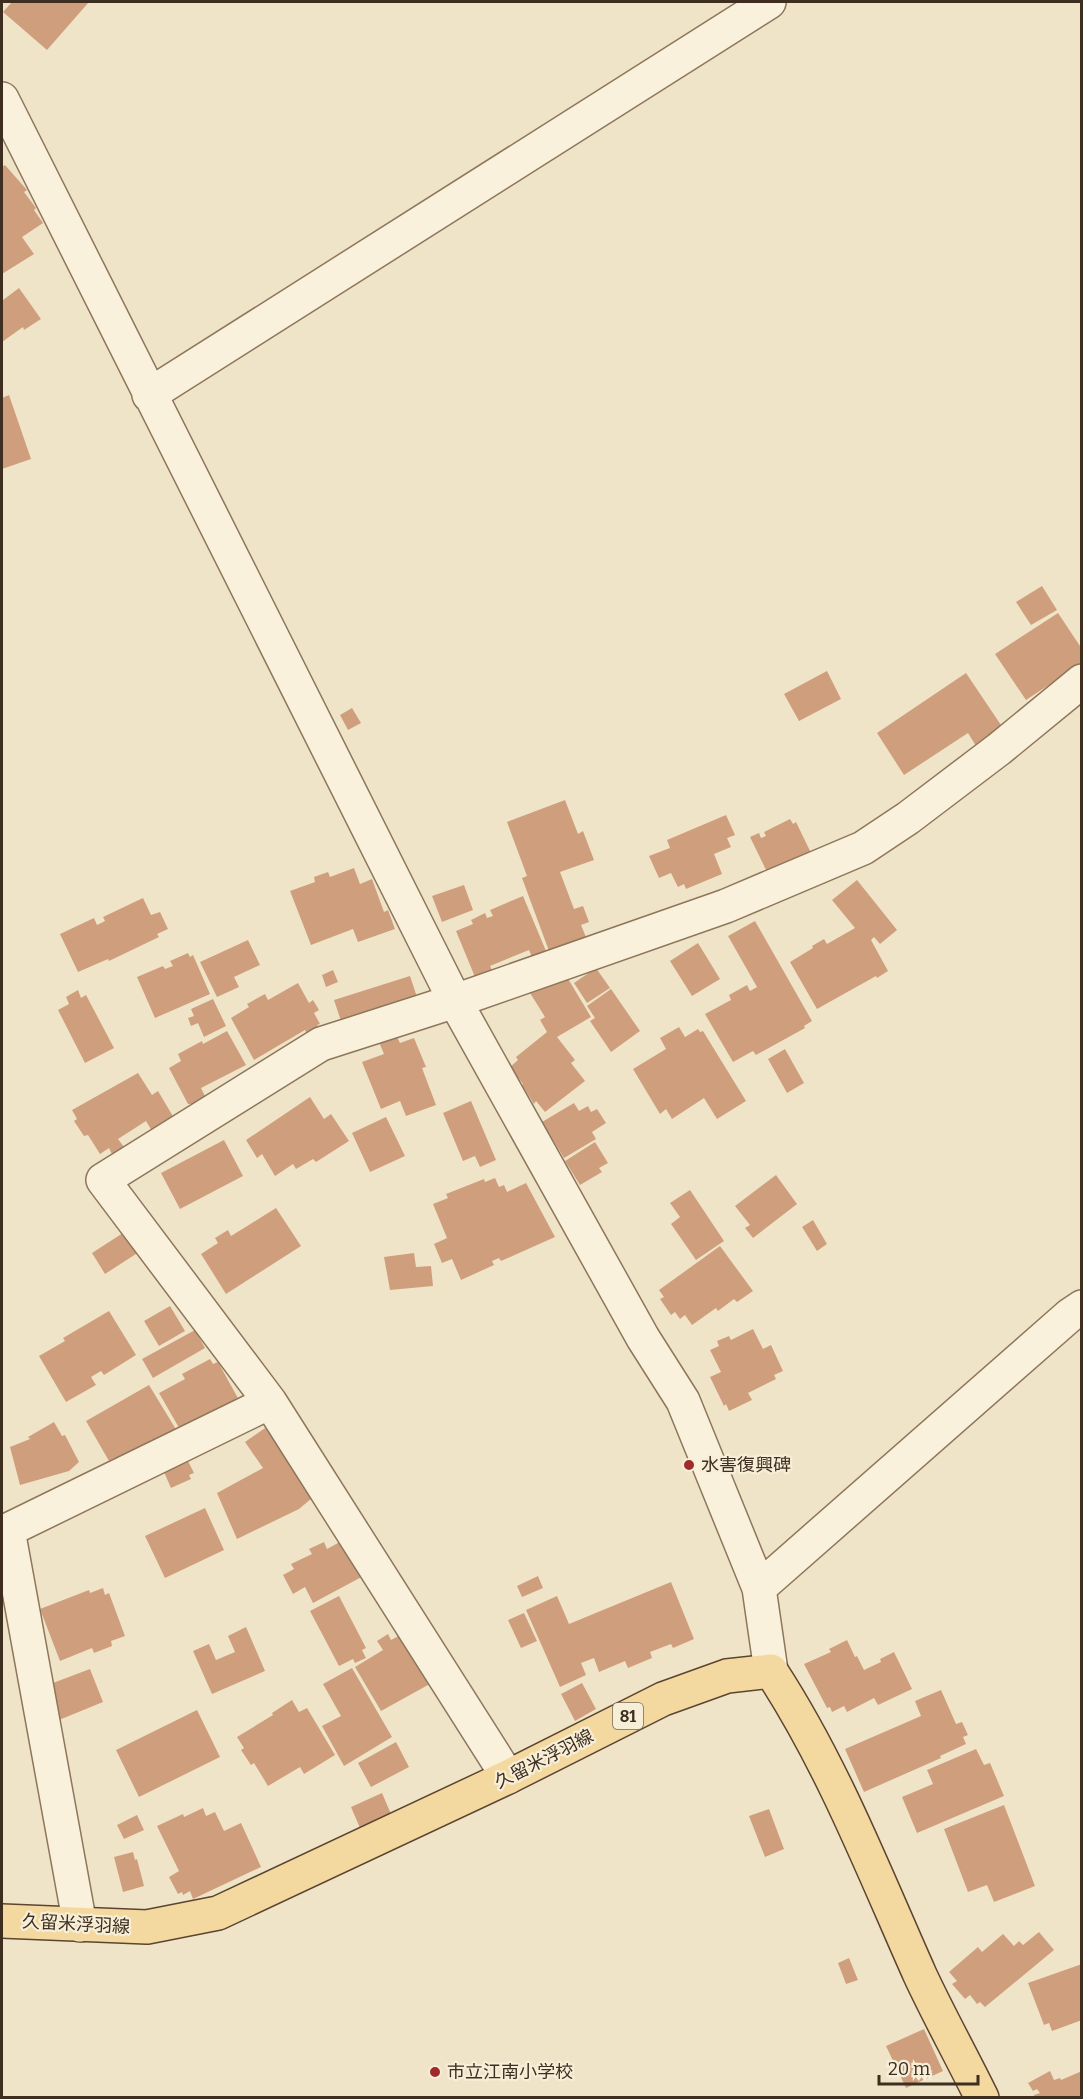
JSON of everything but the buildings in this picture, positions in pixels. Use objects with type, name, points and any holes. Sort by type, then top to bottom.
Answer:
[{"type":"main road","name":"久留米浮羽線","points":[[9,1921],[147,1927],[218,1913],[508,1777],[663,1699],[727,1676],[771,1671]]},
{"type":"main road","points":[[771,1671],[797,1711],[849,1815],[922,1977],[982,2097]]},
{"type":"street","points":[[149,395],[769,2]]},
{"type":"street","points":[[2,99],[455,1001],[638,1328],[683,1401],[759,1588],[771,1671]]},
{"type":"street","points":[[508,1777],[270,1402],[103,1180],[321,1044],[455,1001],[726,906],[862,848],[908,818],[999,749],[1082,681]]},
{"type":"street","points":[[759,1588],[1070,1314],[1082,1307]]},
{"type":"street","points":[[80,1924],[5,1531],[270,1402]]},
{"type":"place","name":"水害復興碑","points":[[689,1465]]},
{"type":"place","name":"市立江南小学校","points":[[435,2072]]}]
